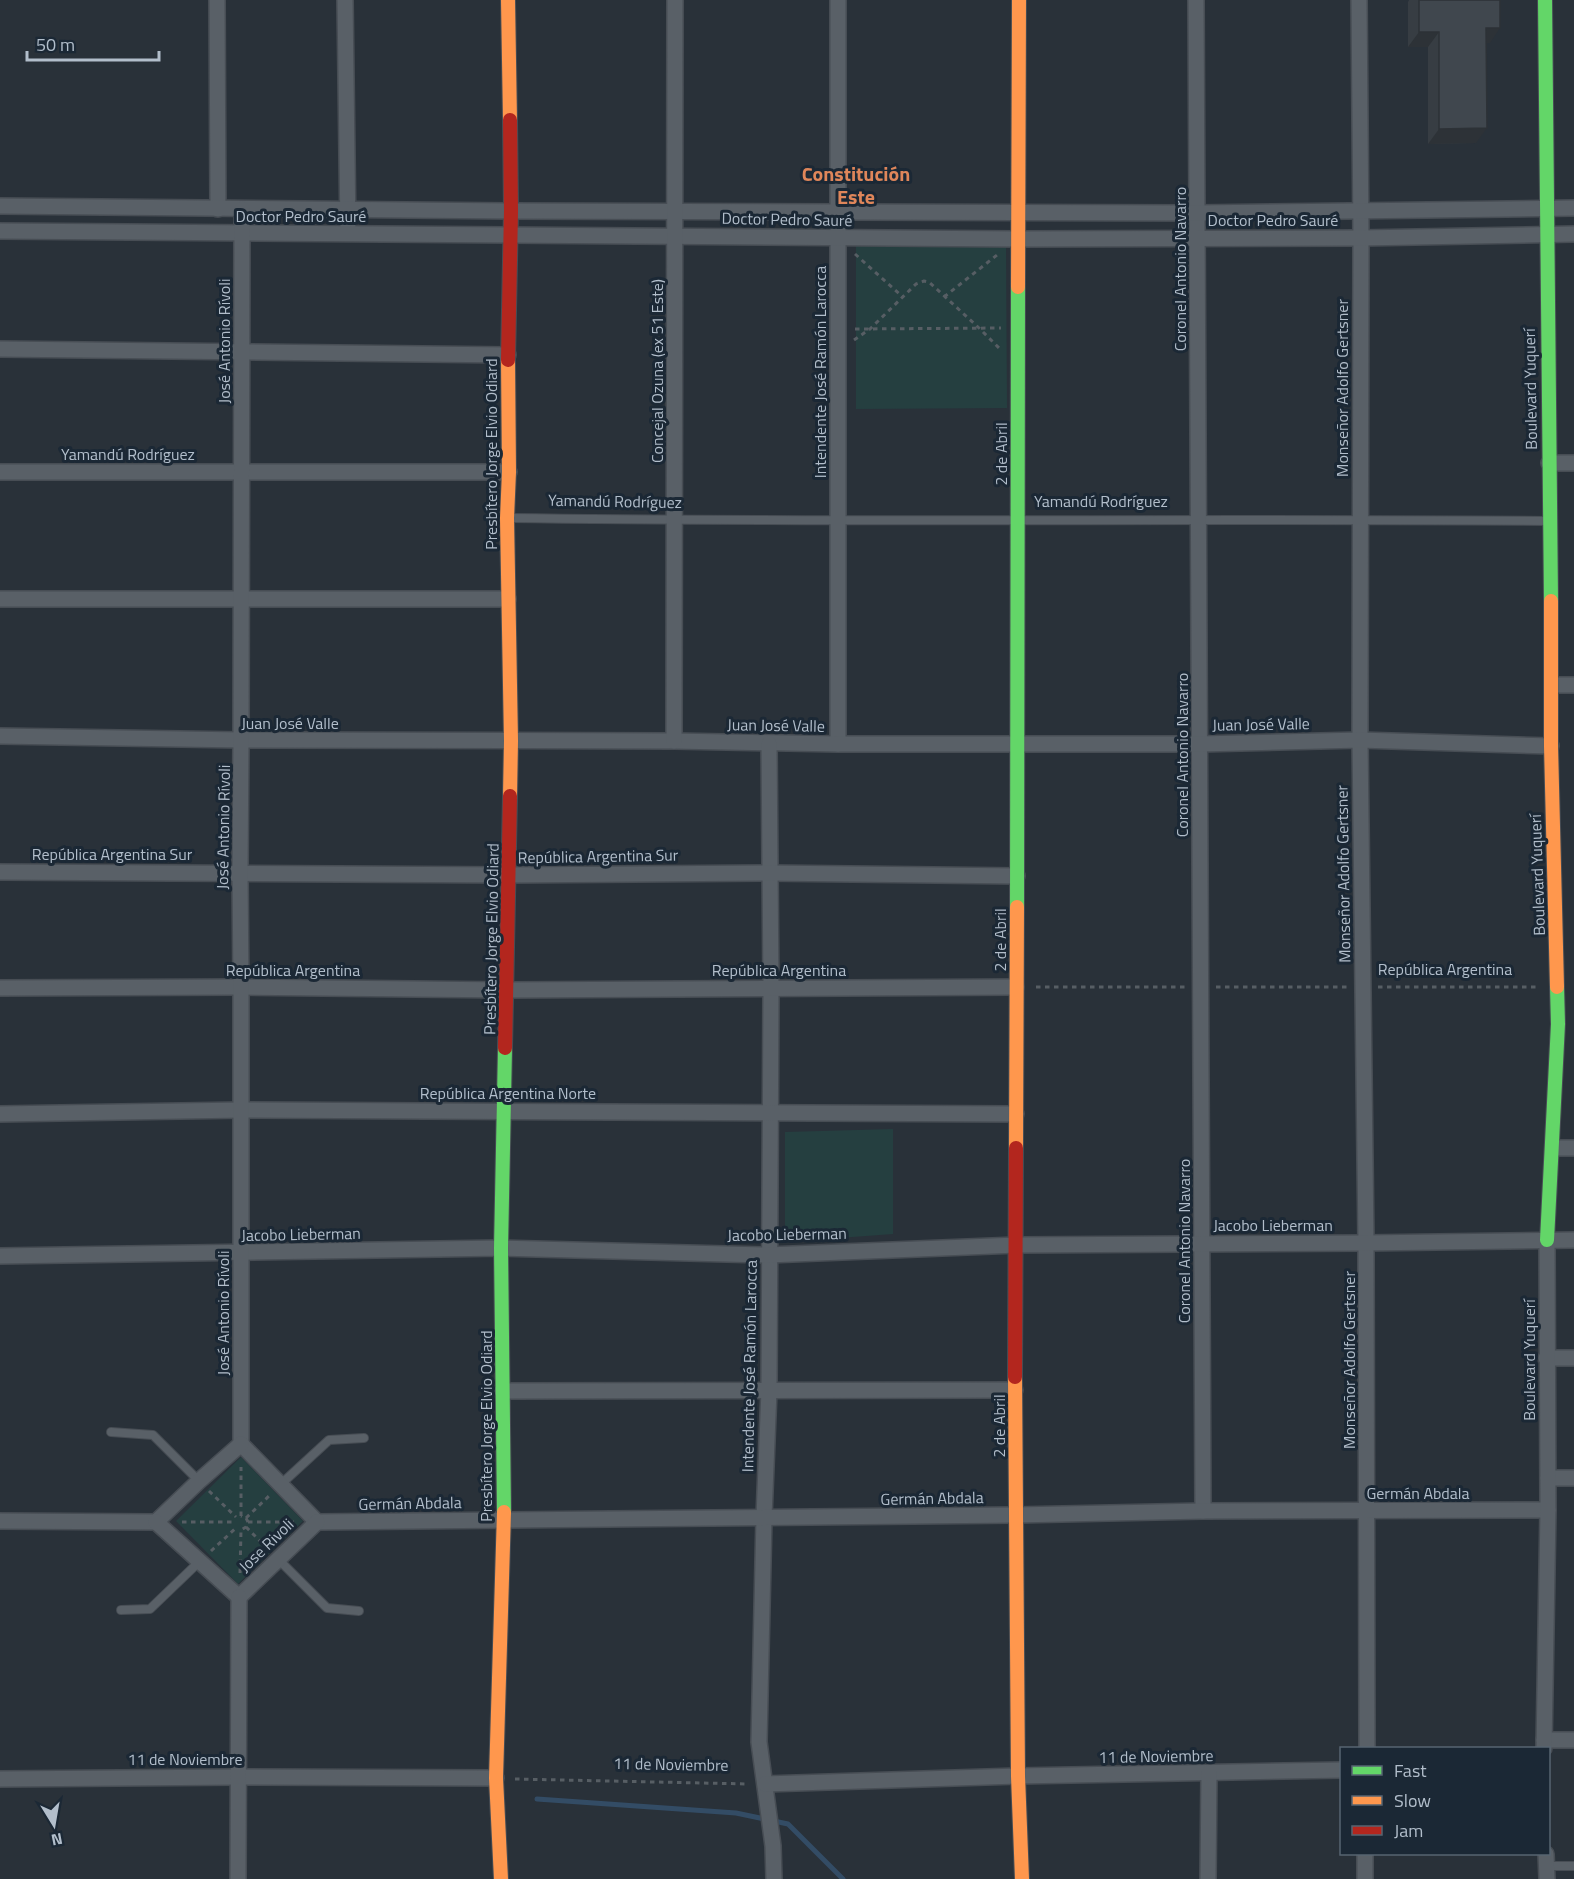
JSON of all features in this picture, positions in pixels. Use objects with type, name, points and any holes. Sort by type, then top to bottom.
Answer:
[{"type":"street","points":[[217,0],[218,209]]},
{"type":"street","points":[[345,0],[348,233]]},
{"type":"street","name":"Presbítero Jorge Elvio Odiard","points":[[501,1879],[495,1778],[504,1520],[501,1248],[511,741],[507,518],[511,211],[508,0]]},
{"type":"street","name":"Concejal Ozuna (ex 51 Este)","points":[[674,741],[675,0]]},
{"type":"street","name":"Intendente José Ramón Larocca","points":[[838,0],[838,744]]},
{"type":"street","name":"2 de Abril","points":[[1019,0],[1015,1515],[1017,1776],[1022,1879]]},
{"type":"street","name":"Coronel Antonio Navarro","points":[[1196,0],[1203,1511]]},
{"type":"street","name":"Monseñor Adolfo Gertsner","points":[[1359,0],[1360,740],[1366,1243],[1367,1747]]},
{"type":"street","name":"Boulevard Yuquerí","points":[[1544,1744],[1548,1510],[1547,1240],[1558,1024],[1551,746],[1551,521],[1545,0]]},
{"type":"street","name":"Doctor Pedro Sauré","points":[[0,206],[675,212],[1198,213],[1574,208]]},
{"type":"street","name":"José Antonio Rívoli","points":[[241,1444],[242,209]]},
{"type":"street","name":"Doctor Pedro Sauré","points":[[0,231],[1018,239],[1361,238],[1574,234]]},
{"type":"street","points":[[0,349],[508,355]]},
{"type":"street","points":[[1549,463],[1574,463]]},
{"type":"street","name":"Yamandú Rodríguez","points":[[0,472],[509,472]]},
{"type":"street","points":[[0,599],[508,599]]},
{"type":"street","points":[[1552,685],[1574,685]]},
{"type":"street","name":"Juan José Valle","points":[[0,736],[241,740],[674,741],[769,744],[1200,744],[1360,740],[1551,746]]},
{"type":"street","name":"Intendente José Ramón Larocca","points":[[769,744],[771,988],[769,1390],[759,1742],[773,1846],[774,1879]]},
{"type":"street","name":"República Argentina Sur","points":[[0,872],[509,876],[770,873],[1017,876]]},
{"type":"street","name":"República Argentina","points":[[0,988],[241,987],[507,990],[1016,987]]},
{"type":"street","points":[[1558,1024],[1574,1024]]},
{"type":"street","name":"República Argentina Norte","points":[[0,1113],[241,1110],[1016,1114]]},
{"type":"street","points":[[1553,1148],[1574,1148]]},
{"type":"street","name":"Jacobo Lieberman","points":[[0,1256],[501,1248],[768,1255],[1017,1245],[1574,1240]]},
{"type":"street","points":[[1546,1358],[1574,1358]]},
{"type":"street","points":[[502,1391],[1015,1390]]},
{"type":"street","points":[[0,1521],[156,1522],[241,1444]]},
{"type":"street","name":"Jose Rivoli","points":[[156,1522],[239,1597],[317,1522],[241,1444]]},
{"type":"street","points":[[1548,1478],[1574,1478]]},
{"type":"street","name":"Germán Abdala","points":[[317,1522],[1203,1511],[1548,1510]]},
{"type":"street","points":[[238,1879],[239,1597]]},
{"type":"street","points":[[1544,1744],[1574,1740]]},
{"type":"street","name":"11 de Noviembre","points":[[765,1784],[1017,1776],[1340,1770]]},
{"type":"street","points":[[1208,1879],[1209,1773]]},
{"type":"street","name":"11 de Noviembre","points":[[0,1779],[495,1778]]},
{"type":"street","points":[[1365,1855],[1365,1879]]},
{"type":"lane","name":"Yamandú Rodríguez","points":[[507,518],[1551,521]]},
{"type":"lane","points":[[111,1432],[153,1435],[199,1481]]},
{"type":"lane","points":[[280,1485],[329,1440],[364,1438]]},
{"type":"lane","points":[[278,1559],[327,1608],[359,1611]]},
{"type":"lane","points":[[121,1610],[150,1609],[200,1561]]},
{"type":"lane","points":[[1546,1866],[1574,1866]]},
{"type":"path","points":[[838,238],[903,297]]},
{"type":"path","points":[[944,297],[1018,239]]},
{"type":"path","points":[[838,351],[870,329],[916,284],[924,281],[929,282],[980,328],[1018,368]]},
{"type":"path","points":[[838,329],[1018,328]]},
{"type":"path","name":"República Argentina","points":[[1016,987],[1557,987]]},
{"type":"path","points":[[241,1444],[241,1516]]},
{"type":"path","points":[[199,1481],[236,1517]]},
{"type":"path","points":[[246,1527],[247,1520],[280,1485]]},
{"type":"path","points":[[236,1517],[241,1516],[247,1520],[317,1522]]},
{"type":"path","points":[[236,1517],[234,1522],[236,1528],[241,1530]]},
{"type":"path","points":[[156,1522],[234,1522]]},
{"type":"path","points":[[241,1530],[246,1527]]},
{"type":"path","points":[[246,1527],[278,1559]]},
{"type":"path","points":[[200,1561],[236,1528]]},
{"type":"path","points":[[239,1597],[241,1530]]},
{"type":"path","name":"11 de Noviembre","points":[[495,1778],[765,1784]]},
{"type":"green space","points":[[1006,243],[1007,408],[856,409],[856,244]]},
{"type":"green space","points":[[893,1129],[893,1234],[785,1242],[785,1132]]},
{"type":"green space","points":[[241,1457],[303,1521],[238,1584],[176,1521]]},
{"type":"building","points":[[1419,0],[1500,0],[1500,28],[1486,28],[1487,128],[1439,129],[1439,32],[1419,32]]},
{"type":"waterway","points":[[537,1799],[736,1813],[788,1824],[843,1879]]},
{"type":"traffic: fast","points":[[1545,0],[1551,601]]},
{"type":"traffic: fast","points":[[1017,907],[1018,287]]},
{"type":"traffic: fast","points":[[1547,1240],[1558,1024],[1557,987]]},
{"type":"traffic: fast","points":[[504,1512],[501,1248],[505,1048]]},
{"type":"traffic: slow","points":[[508,0],[510,120]]},
{"type":"traffic: slow","points":[[1018,287],[1019,0]]},
{"type":"traffic: slow","points":[[508,360],[510,796]]},
{"type":"traffic: slow","points":[[1551,601],[1551,746],[1557,987]]},
{"type":"traffic: slow","points":[[1016,1148],[1017,907]]},
{"type":"traffic: slow","points":[[1015,1377],[1018,1776],[1022,1879]]},
{"type":"traffic: slow","points":[[501,1879],[496,1778],[504,1512]]},
{"type":"traffic: jam","points":[[508,360],[510,120]]},
{"type":"traffic: jam","points":[[505,1048],[510,796]]},
{"type":"traffic: jam","points":[[1015,1377],[1016,1148]]},
{"type":"district","name":"Constitución Este","points":[[856,184]]}]
